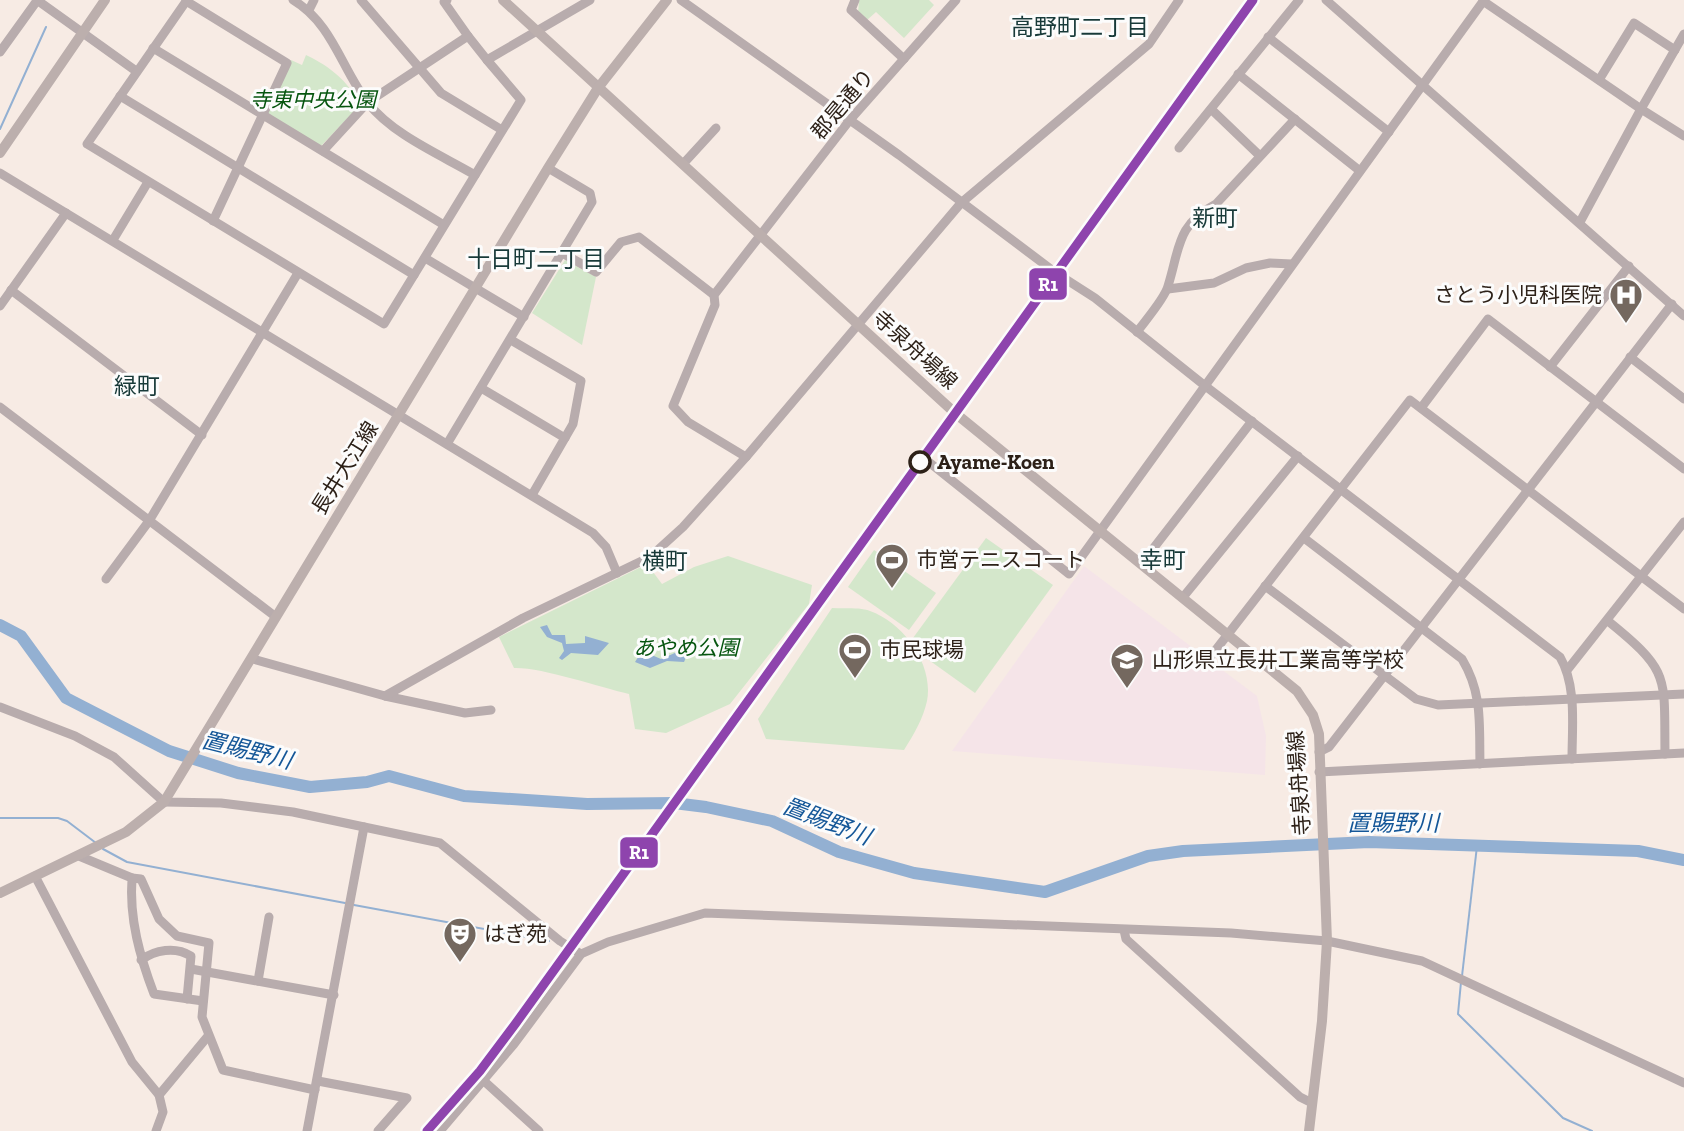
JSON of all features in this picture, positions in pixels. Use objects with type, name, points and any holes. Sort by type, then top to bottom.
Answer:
[{"type":"main road","points":[[0,153],[105,0]]},
{"type":"main road","name":"寺泉舟場線","points":[[503,0],[955,412],[1229,632],[1297,691],[1313,715],[1319,734],[1327,937],[1322,1021],[1309,1131]]},
{"type":"main road","name":"長井大江線","points":[[0,893],[126,832],[164,802],[598,88],[667,0]]},
{"type":"street","points":[[293,0],[321,21],[368,102],[384,120],[475,175]]},
{"type":"street","points":[[309,10],[314,0]]},
{"type":"street","points":[[361,0],[441,93],[502,130]]},
{"type":"street","points":[[487,60],[590,0]]},
{"type":"street","points":[[681,0],[1096,298],[1204,385],[1560,657],[1568,670],[1572,699],[1572,759]]},
{"type":"street","points":[[855,0],[851,10],[904,59]]},
{"type":"street","name":"郡是通り","points":[[714,295],[849,121],[956,0]]},
{"type":"street","points":[[385,696],[523,618],[650,557],[683,527],[746,457],[961,203],[1149,44],[1179,0]]},
{"type":"street","points":[[1179,148],[1299,0]]},
{"type":"street","points":[[1319,752],[1329,747],[1630,357],[1679,309],[1326,0]]},
{"type":"street","points":[[930,463],[1069,574],[1484,0],[1684,136]]},
{"type":"street","points":[[0,52],[37,1],[136,71]]},
{"type":"street","points":[[213,221],[287,63],[186,1],[87,144],[148,182],[384,324],[521,100],[468,36],[444,1]]},
{"type":"street","points":[[1599,80],[1634,23],[1675,50]]},
{"type":"street","points":[[1580,222],[1684,34]]},
{"type":"street","points":[[323,151],[368,102],[468,36]]},
{"type":"street","points":[[1268,37],[1389,132]]},
{"type":"street","points":[[153,48],[444,225]]},
{"type":"street","points":[[1238,74],[1360,171]]},
{"type":"street","points":[[120,96],[414,275]]},
{"type":"street","points":[[1211,109],[1260,156]]},
{"type":"street","points":[[1137,332],[1168,289],[1173,258],[1185,232],[1199,213],[1216,204],[1295,119]]},
{"type":"street","points":[[683,164],[716,128]]},
{"type":"street","points":[[447,444],[564,254],[592,202],[590,193],[548,168]]},
{"type":"street","points":[[0,173],[593,533],[606,547],[617,573]]},
{"type":"street","points":[[113,240],[148,182]]},
{"type":"street","points":[[0,306],[66,213]]},
{"type":"street","points":[[564,254],[596,272],[621,242],[639,237],[714,295],[716,305],[673,406],[688,422],[746,457]]},
{"type":"street","points":[[425,258],[524,317]]},
{"type":"street","points":[[1168,289],[1214,283],[1246,268],[1270,262],[1292,264]]},
{"type":"street","points":[[1550,367],[1629,266]]},
{"type":"street","points":[[106,579],[149,521],[299,273]]},
{"type":"street","points":[[11,290],[202,435]]},
{"type":"street","points":[[1421,408],[1488,319],[1684,469]]},
{"type":"street","points":[[511,340],[581,381],[573,424],[532,495]]},
{"type":"street","points":[[1630,357],[1684,399]]},
{"type":"street","points":[[481,388],[565,438]]},
{"type":"street","points":[[1211,656],[1410,400],[1684,609]]},
{"type":"street","points":[[0,407],[276,617]]},
{"type":"street","points":[[1142,563],[1252,421]]},
{"type":"street","points":[[1184,596],[1298,456]]},
{"type":"street","points":[[1568,670],[1684,522]]},
{"type":"street","points":[[1304,538],[1462,659],[1474,680],[1479,702],[1480,764]]},
{"type":"street","points":[[1265,586],[1416,699],[1438,705],[1684,694]]},
{"type":"street","points":[[1608,621],[1650,656],[1661,674],[1665,754]]},
{"type":"street","points":[[253,659],[385,696],[465,713],[491,710]]},
{"type":"street","points":[[0,707],[75,736],[114,757],[164,802],[221,803],[281,810],[440,844],[560,941],[581,954]]},
{"type":"street","points":[[1319,776],[1684,753]]},
{"type":"street","points":[[307,1131],[364,827]]},
{"type":"street","points":[[79,856],[132,878],[141,879],[159,919],[177,936],[209,943],[202,1017],[223,1070],[407,1098],[378,1131]]},
{"type":"street","points":[[35,876],[132,1062],[159,1095],[163,1112],[156,1131]]},
{"type":"street","points":[[132,878],[130,900],[141,960],[155,995],[203,1001]]},
{"type":"street","points":[[440,1131],[484,1081],[581,954],[608,942],[705,913],[1327,937],[1422,961],[1684,1083]]},
{"type":"street","points":[[258,981],[269,917]]},
{"type":"street","points":[[1124,930],[1126,939],[1300,1097],[1312,1103]]},
{"type":"street","points":[[141,960],[154,951],[185,951],[191,956],[187,999]]},
{"type":"street","points":[[191,969],[334,995]]},
{"type":"street","points":[[159,1095],[208,1036]]},
{"type":"street","points":[[484,1081],[539,1131]]},
{"type":"shaded area","name":"山形県立長井工業高等学校","points":[[1084,566],[1257,696],[1266,736],[1265,775],[952,751]]},
{"type":"green space","points":[[859,0],[929,0],[934,5],[904,38],[876,12],[867,20],[858,13]]},
{"type":"green space","name":"寺東中央公園","points":[[306,55],[337,75],[361,104],[320,147],[266,114],[291,60],[302,65]]},
{"type":"green space","points":[[565,260],[596,277],[582,345],[532,313]]},
{"type":"green space","points":[[986,538],[1053,585],[975,693],[926,658],[913,638]]},
{"type":"green space","name":"市営テニスコート","points":[[874,550],[936,593],[909,630],[848,587]]},
{"type":"green space","name":"あやめ公園","points":[[728,556],[812,585],[809,604],[730,704],[666,733],[635,729],[629,694],[554,674],[514,668],[499,637],[647,564],[662,584],[694,567]]},
{"type":"green space","name":"市民球場","points":[[832,608],[866,610],[882,617],[905,635],[921,660],[926,673],[927,701],[921,720],[904,750],[766,739],[758,719]]},
{"type":"water","points":[[547,625],[552,635],[565,635],[566,644],[585,643],[585,636],[609,643],[598,655],[571,653],[562,660],[559,658],[564,651],[562,643],[547,637],[540,627]]},
{"type":"water","points":[[684,649],[688,653],[684,662],[667,661],[650,668],[635,662],[640,654],[647,653],[661,659]]},
{"type":"waterway","points":[[0,129],[46,27]]},
{"type":"waterway","name":"置賜野川","points":[[0,625],[21,636],[66,698],[169,751],[238,773],[310,787],[367,782],[389,776],[464,796],[587,804],[674,803],[706,807],[772,821],[839,852],[914,873],[1045,892],[1148,856],[1183,851],[1369,842],[1638,851],[1684,860]]},
{"type":"waterway","points":[[0,818],[58,818],[67,821],[96,843]]},
{"type":"waterway","points":[[1462,976],[1477,846]]},
{"type":"waterway","points":[[103,849],[127,862],[345,903]]},
{"type":"waterway","points":[[354,905],[549,941]]},
{"type":"waterway","points":[[1461,982],[1458,1014],[1563,1118],[1592,1131]]},
{"type":"transit line","name":"R1","points":[[427,1131],[480,1071],[516,1023],[1253,0]]},
{"type":"place","name":"さとう小児科医院","points":[[1626,325]]},
{"type":"place","name":"Ayame-Koen","points":[[920,462]]},
{"type":"place","name":"市営テニスコート","points":[[892,590]]},
{"type":"place","name":"市民球場","points":[[855,680]]},
{"type":"place","name":"山形県立長井工業高等学校","points":[[1127,690]]},
{"type":"place","name":"はぎ苑","points":[[460,964]]},
{"type":"district","name":"高野町二丁目","points":[[1080,27]]},
{"type":"district","name":"新町","points":[[1215,218]]},
{"type":"district","name":"十日町二丁目","points":[[536,259]]},
{"type":"district","name":"緑町","points":[[137,386]]},
{"type":"district","name":"幸町","points":[[1163,560]]},
{"type":"district","name":"横町","points":[[665,561]]}]
